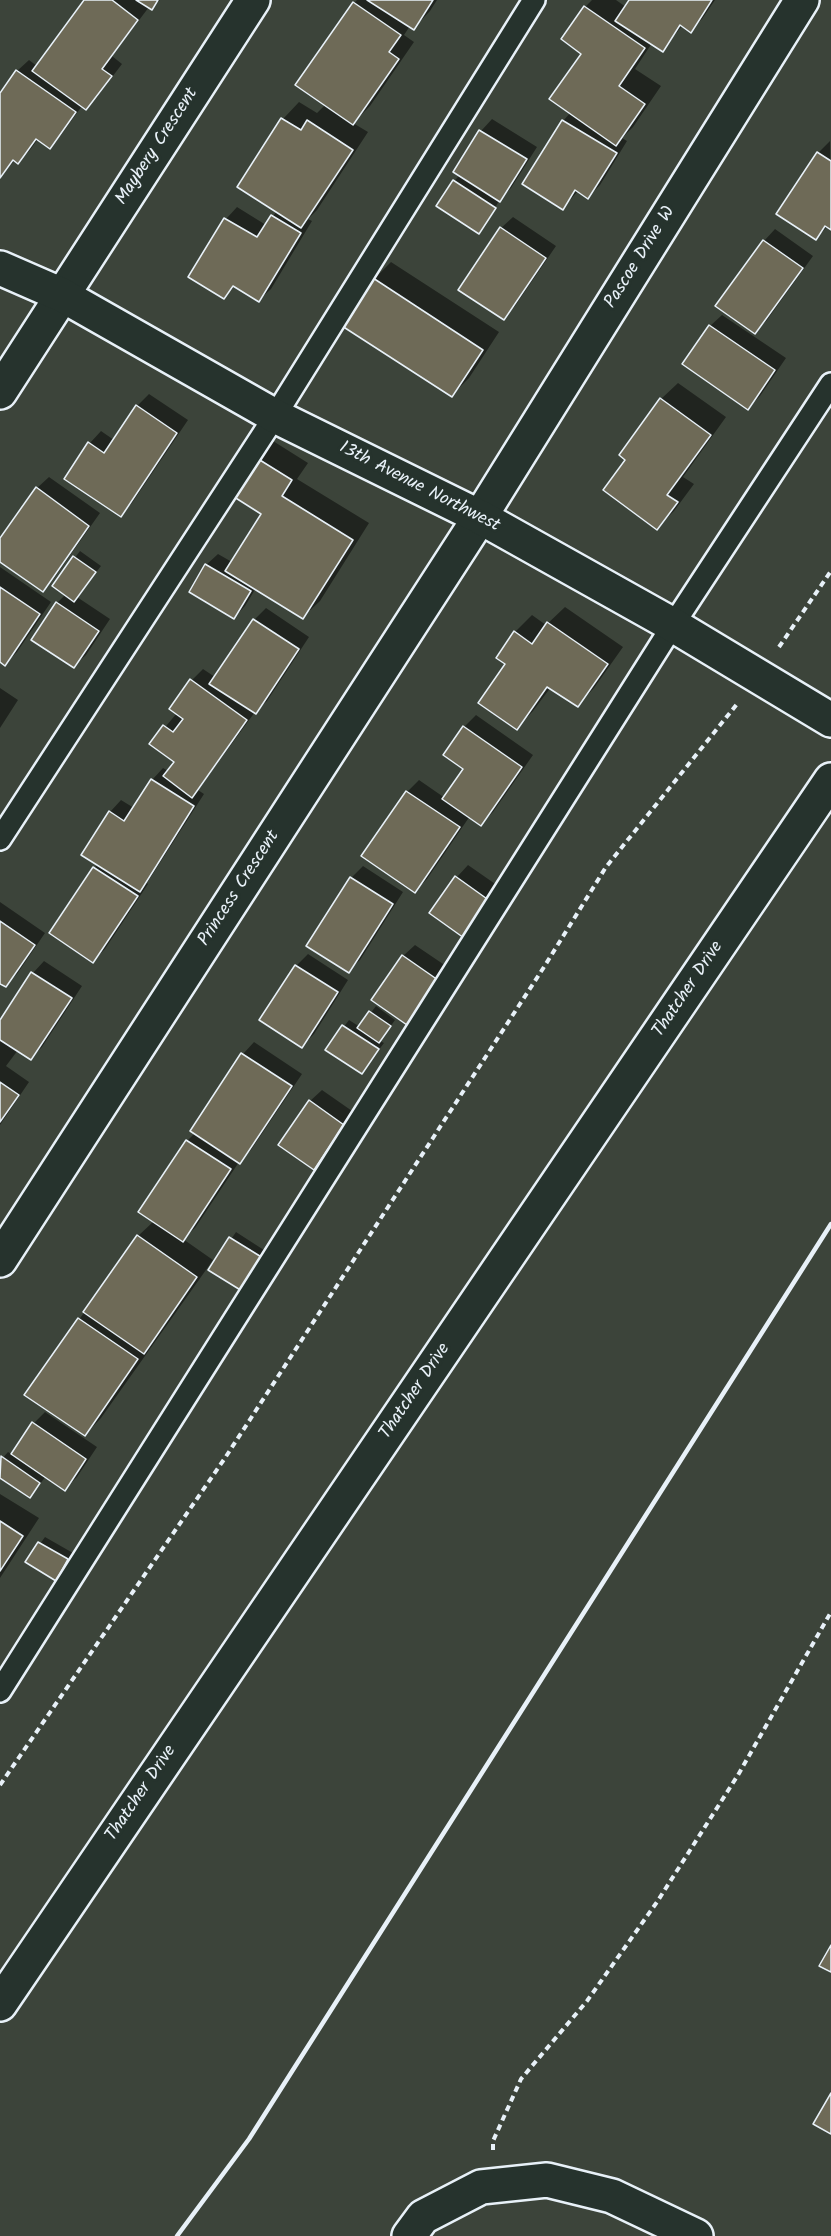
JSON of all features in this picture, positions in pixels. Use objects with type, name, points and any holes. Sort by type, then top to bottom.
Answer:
[{"type":"street","name":"Maybery Crescent","points":[[62,295],[253,0]]},
{"type":"street","name":"Pascoe Drive W","points":[[480,517],[802,0]]},
{"type":"street","name":"13th Avenue Northwest","points":[[0,268],[62,295],[275,416],[480,517],[673,625],[831,720]]},
{"type":"street","points":[[0,392],[62,295]]},
{"type":"street","name":"Princess Crescent","points":[[0,1260],[480,517]]},
{"type":"street","name":"Thatcher Drive","points":[[0,2004],[831,780]]},
{"type":"street","points":[[409,2236],[423,2217],[481,2187],[547,2180],[612,2196],[696,2236]]},
{"type":"lane","points":[[0,839],[275,416],[534,0]]},
{"type":"lane","points":[[0,1691],[673,625],[831,384]]},
{"type":"path","points":[[0,1785],[225,1458],[606,867],[714,735],[758,677],[831,571]]},
{"type":"path","points":[[494,2186],[493,2141],[521,2079],[587,2001],[657,1902],[738,1775],[831,1612]]},
{"type":"building","points":[[84,0],[112,0],[138,20],[102,69],[112,76],[86,110],[32,71]]},
{"type":"building","points":[[136,0],[158,0],[152,10]]},
{"type":"building","points":[[367,0],[433,0],[414,30]]},
{"type":"building","points":[[629,0],[712,0],[691,33],[680,25],[663,52],[615,21]]},
{"type":"building","points":[[353,2],[401,35],[389,52],[399,59],[353,125],[295,85]]},
{"type":"building","points":[[584,6],[645,48],[619,86],[645,104],[616,146],[549,99],[581,54],[561,39]]},
{"type":"building","points":[[16,70],[76,112],[50,149],[36,139],[18,164],[13,160],[0,178],[0,93]]},
{"type":"building","points":[[281,118],[301,130],[307,120],[353,150],[301,228],[237,187]]},
{"type":"building","points":[[562,120],[617,153],[588,199],[575,190],[563,210],[522,184]]},
{"type":"building","points":[[479,130],[527,159],[500,202],[453,172]]},
{"type":"building","points":[[817,152],[831,161],[831,230],[825,226],[816,240],[776,214]]},
{"type":"building","points":[[453,180],[496,208],[479,234],[436,206]]},
{"type":"building","points":[[271,215],[301,233],[259,302],[233,286],[224,299],[188,277],[224,218],[257,237]]},
{"type":"building","points":[[500,227],[546,258],[504,320],[458,290]]},
{"type":"building","points":[[763,240],[803,268],[755,334],[715,306]]},
{"type":"building","points":[[373,278],[483,350],[452,397],[342,326]]},
{"type":"building","points":[[709,325],[775,370],[748,410],[682,364]]},
{"type":"building","points":[[660,398],[711,435],[667,495],[678,502],[657,530],[603,490],[625,460],[619,455]]},
{"type":"building","points":[[136,405],[177,433],[121,517],[64,479],[88,442],[104,453]]},
{"type":"building","points":[[255,457],[292,480],[282,496],[353,540],[303,619],[225,571],[261,514],[231,495]]},
{"type":"building","points":[[36,487],[89,526],[43,592],[0,562],[0,538]]},
{"type":"building","points":[[73,556],[96,572],[74,602],[52,586]]},
{"type":"building","points":[[205,564],[251,591],[234,619],[189,592]]},
{"type":"building","points":[[0,587],[40,614],[5,666],[0,662]]},
{"type":"building","points":[[56,602],[99,631],[74,668],[31,640]]},
{"type":"building","points":[[253,619],[299,649],[256,714],[209,684]]},
{"type":"building","points":[[547,622],[608,664],[578,707],[547,687],[517,730],[478,703],[505,664],[496,658],[514,631],[532,644]]},
{"type":"building","points":[[190,679],[247,720],[192,798],[163,776],[174,762],[149,744],[163,725],[173,732],[183,719],[169,709]]},
{"type":"building","points":[[463,726],[522,767],[481,826],[442,799],[463,769],[443,755]]},
{"type":"building","points":[[151,779],[194,806],[140,892],[81,855],[109,811],[124,821]]},
{"type":"building","points":[[406,791],[460,827],[415,893],[361,856]]},
{"type":"building","points":[[93,867],[138,896],[93,963],[49,933]]},
{"type":"building","points":[[455,876],[490,901],[464,938],[429,913]]},
{"type":"building","points":[[350,877],[393,904],[349,973],[306,946]]},
{"type":"building","points":[[0,921],[35,945],[6,987],[0,984]]},
{"type":"building","points":[[402,955],[438,980],[407,1025],[371,1000]]},
{"type":"building","points":[[295,965],[338,992],[302,1048],[259,1020]]},
{"type":"building","points":[[31,972],[72,998],[31,1060],[0,1040],[0,1020]]},
{"type":"building","points":[[369,1011],[391,1026],[379,1043],[357,1028]]},
{"type":"building","points":[[342,1025],[379,1049],[362,1074],[325,1050]]},
{"type":"building","points":[[241,1053],[292,1086],[240,1164],[190,1131]]},
{"type":"building","points":[[0,1082],[19,1095],[0,1122]]},
{"type":"building","points":[[309,1100],[344,1125],[314,1170],[278,1145]]},
{"type":"building","points":[[186,1140],[231,1169],[183,1242],[138,1212]]},
{"type":"building","points":[[137,1235],[197,1277],[144,1354],[83,1312]]},
{"type":"building","points":[[229,1237],[263,1258],[242,1291],[208,1270]]},
{"type":"building","points":[[78,1318],[138,1359],[85,1436],[24,1395]]},
{"type":"building","points":[[32,1422],[86,1459],[65,1491],[11,1454]]},
{"type":"building","points":[[1,1456],[40,1483],[30,1498],[0,1478]]},
{"type":"building","points":[[0,1521],[23,1536],[0,1571]]},
{"type":"building","points":[[38,1542],[68,1559],[56,1581],[25,1562]]},
{"type":"building","points":[[831,1945],[831,1972],[819,1966]]},
{"type":"building","points":[[831,2093],[831,2134],[813,2124]]},
{"type":"railway","points":[[177,2236],[249,2139],[831,1224]]}]
